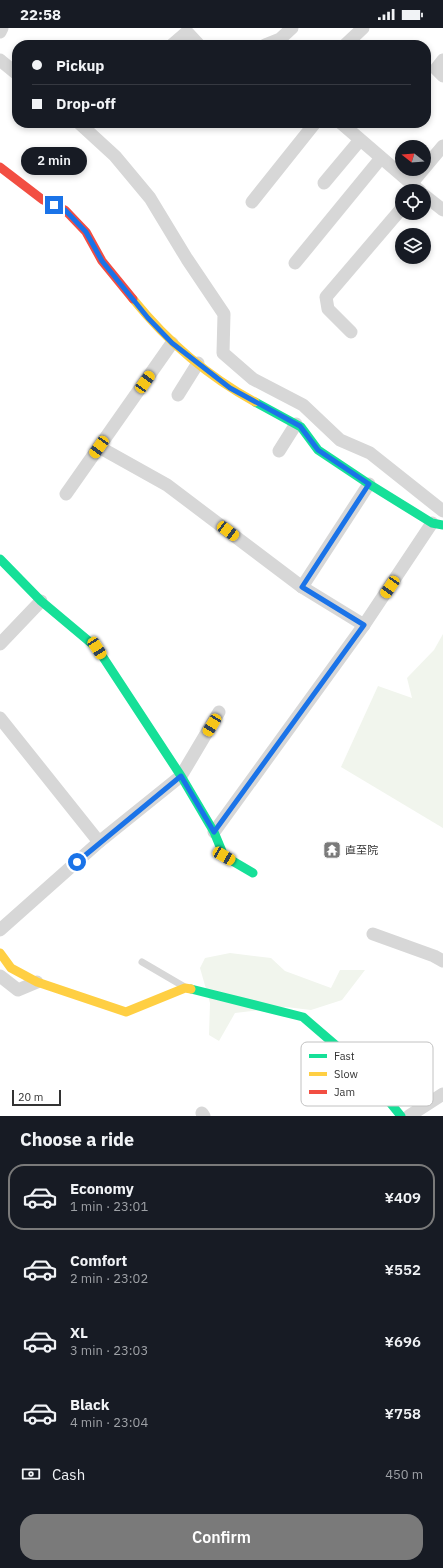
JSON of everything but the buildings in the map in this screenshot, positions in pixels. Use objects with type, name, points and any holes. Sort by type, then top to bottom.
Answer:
[{"type":"street","points":[[0,32],[2,28]]},
{"type":"street","points":[[281,37],[292,28]]},
{"type":"street","points":[[350,40],[363,28]]},
{"type":"street","points":[[178,40],[187,32],[194,40]]},
{"type":"street","points":[[0,60],[12,70]]},
{"type":"street","points":[[443,60],[436,69],[443,76]]},
{"type":"street","points":[[84,128],[115,156],[150,198],[187,259],[224,314],[223,353],[253,379],[303,405],[340,440],[370,453],[443,511]]},
{"type":"street","points":[[252,202],[311,128]]},
{"type":"street","points":[[347,128],[411,184]]},
{"type":"street","points":[[324,183],[360,140]]},
{"type":"street","points":[[421,184],[443,146]]},
{"type":"street","points":[[295,263],[382,158]]},
{"type":"street","points":[[0,167],[44,200],[65,210],[86,232],[102,261],[148,318],[172,343],[230,388],[300,426],[318,450],[369,484],[438,524],[214,832]]},
{"type":"street","points":[[431,200],[443,210]]},
{"type":"street","points":[[351,332],[328,309],[326,297],[395,216]]},
{"type":"street","points":[[66,494],[172,343]]},
{"type":"street","points":[[178,395],[198,363]]},
{"type":"street","points":[[279,451],[296,424]]},
{"type":"street","points":[[99,447],[167,485],[302,587],[364,625]]},
{"type":"street","points":[[302,587],[369,484]]},
{"type":"street","points":[[0,559],[41,601],[97,648],[181,776],[214,832],[224,856],[253,873]]},
{"type":"street","points":[[0,644],[41,601]]},
{"type":"street","points":[[0,930],[99,842],[181,776],[219,712]]},
{"type":"street","points":[[0,718],[99,842]]},
{"type":"street","points":[[373,934],[434,956],[443,961]]},
{"type":"street","points":[[0,953],[11,968],[37,982],[126,1012],[185,988],[303,1017],[332,1042]]},
{"type":"street","points":[[0,976],[18,990],[37,982]]},
{"type":"street","points":[[433,1100],[443,1094]]},
{"type":"street","points":[[401,1106],[410,1115],[424,1106]]},
{"type":"lane","points":[[142,962],[185,988]]},
{"type":"shaded area","points":[[443,634],[443,828],[341,767],[378,686],[412,698],[407,678],[434,650]]},
{"type":"shaded area","points":[[230,953],[271,958],[285,971],[331,988],[340,970],[365,970],[342,1000],[311,1010],[286,1007],[235,1013],[219,1041],[209,1035],[210,1003],[200,968],[205,958]]},
{"type":"traffic: fast","points":[[255,402],[301,427],[318,450],[369,484],[432,523],[443,525]]},
{"type":"traffic: fast","points":[[0,559],[41,601],[97,648],[181,776],[214,832],[224,856],[253,873]]},
{"type":"traffic: fast","points":[[191,989],[303,1017],[332,1042]]},
{"type":"traffic: fast","points":[[393,1106],[401,1116]]},
{"type":"traffic: slow","points":[[133,299],[174,343],[204,369],[220,381],[255,402]]},
{"type":"traffic: slow","points":[[0,953],[11,968],[37,982],[126,1012],[185,988],[191,989]]},
{"type":"traffic: jam","points":[[0,167],[43,200],[65,210],[86,232],[102,261],[133,299]]},
{"type":"place","name":"直至院","points":[[332,850]]},
{"type":"route","points":[[54,205],[65,210],[86,232],[102,261],[148,318],[172,343],[230,388],[300,426],[318,450],[369,484],[302,587],[364,625],[214,832],[181,776],[99,842],[77,862]]}]
